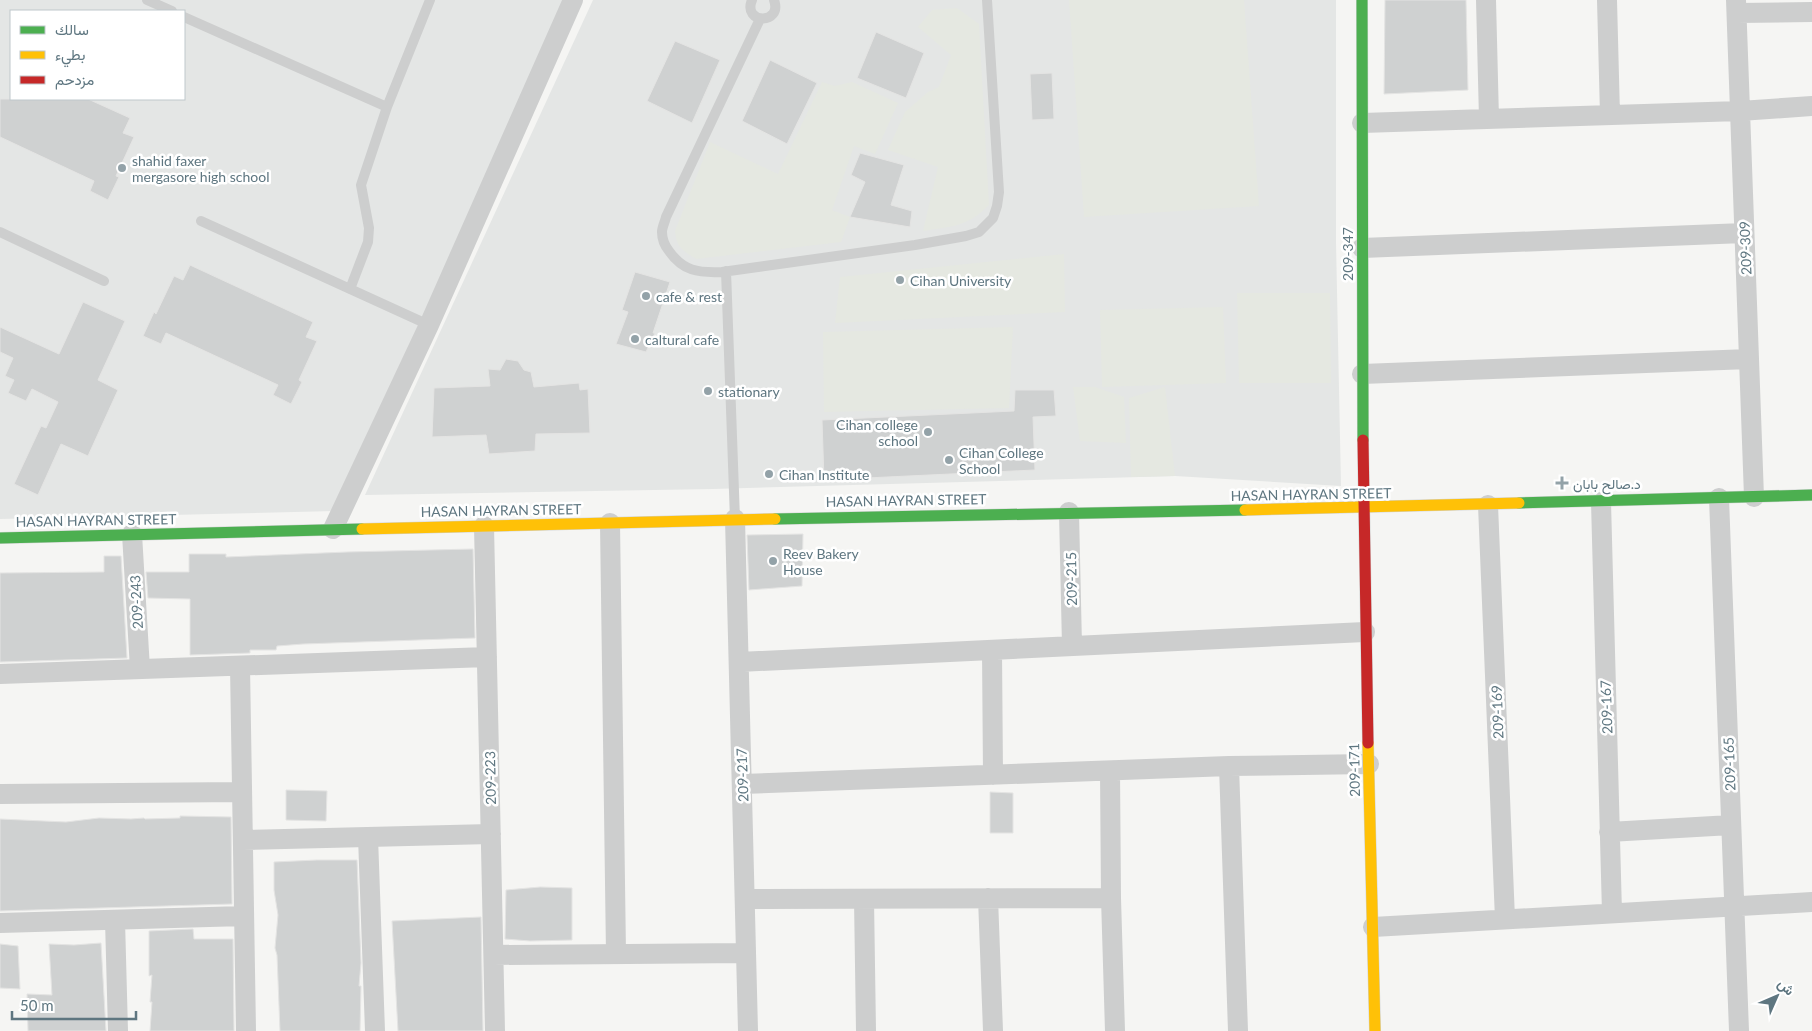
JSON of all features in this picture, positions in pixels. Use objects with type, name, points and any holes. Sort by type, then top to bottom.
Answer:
[{"type":"street","points":[[333,529],[429,325],[572,0]]},
{"type":"street","name":"209-347","points":[[1362,0],[1363,508]]},
{"type":"street","points":[[1486,0],[1489,119]]},
{"type":"street","points":[[1607,0],[1610,115]]},
{"type":"street","points":[[1736,7],[1812,12]]},
{"type":"street","name":"209-309","points":[[1736,7],[1754,497]]},
{"type":"street","points":[[1362,123],[1740,111],[1812,106]]},
{"type":"street","points":[[1362,248],[1744,233]]},
{"type":"street","points":[[1362,374],[1749,359]]},
{"type":"street","name":"HASAN HAYRAN STREET","points":[[0,538],[1069,512],[1363,508],[1812,495]]},
{"type":"street","name":"209-165","points":[[1719,498],[1739,1031]]},
{"type":"street","name":"209-167","points":[[1600,502],[1612,913]]},
{"type":"street","name":"209-169","points":[[1488,505],[1505,919]]},
{"type":"street","name":"209-171","points":[[1363,508],[1376,1031]]},
{"type":"street","name":"209-215","points":[[1069,512],[1072,646]]},
{"type":"street","name":"209-217","points":[[735,520],[748,1031]]},
{"type":"street","points":[[610,523],[616,954]]},
{"type":"street","name":"209-223","points":[[484,526],[495,1031]]},
{"type":"street","name":"209-243","points":[[132,534],[140,669]]},
{"type":"street","points":[[739,662],[1365,632]]},
{"type":"street","points":[[992,650],[993,775]]},
{"type":"street","points":[[0,674],[487,657]]},
{"type":"street","points":[[240,666],[246,1031]]},
{"type":"street","points":[[742,784],[1229,766],[1369,764]]},
{"type":"street","points":[[1229,766],[1238,1031]]},
{"type":"street","points":[[1110,771],[1115,1031]]},
{"type":"street","points":[[0,794],[242,792]]},
{"type":"street","points":[[1610,832],[1731,825]]},
{"type":"street","points":[[243,840],[491,834]]},
{"type":"street","points":[[368,838],[375,1031]]},
{"type":"street","points":[[988,898],[994,1031]]},
{"type":"street","points":[[745,899],[1111,898]]},
{"type":"street","points":[[864,899],[866,1031]]},
{"type":"street","points":[[1373,927],[1812,902]]},
{"type":"street","points":[[0,923],[244,916]]},
{"type":"street","points":[[115,920],[118,1031]]},
{"type":"street","points":[[494,955],[746,953]]},
{"type":"lane","points":[[146,0],[170,10]]},
{"type":"lane","points":[[350,289],[368,242],[369,228],[360,185],[386,107],[430,0]]},
{"type":"lane","points":[[752,0],[751,10],[756,17],[764,19],[772,15],[775,8],[774,0]]},
{"type":"lane","points":[[760,18],[666,217],[662,233],[665,247],[680,265],[691,270],[705,272],[726,271],[949,240],[979,232],[986,226],[993,218],[999,192],[987,0]]},
{"type":"lane","points":[[185,17],[386,107]]},
{"type":"lane","points":[[201,221],[429,325]]},
{"type":"lane","points":[[0,232],[104,281]]},
{"type":"lane","points":[[726,271],[735,520]]},
{"type":"shaded area","points":[[0,0],[566,0],[335,511],[0,519]]},
{"type":"shaded area","name":"Cihan University","points":[[593,0],[1336,0],[1336,242],[1341,486],[1175,476],[713,489],[365,495]]},
{"type":"shaded area","points":[[1069,0],[1244,0],[1259,206],[1084,217]]},
{"type":"shaded area","points":[[957,8],[979,24],[989,205],[974,218],[966,222],[923,231],[938,167],[888,150],[905,112],[928,92],[939,87],[951,55],[918,27],[932,10]]},
{"type":"shaded area","points":[[822,82],[835,86],[852,82],[898,103],[875,154],[854,146],[832,210],[850,217],[841,242],[696,259],[684,251],[677,241],[675,231],[710,142],[778,174]]},
{"type":"shaded area","points":[[1064,254],[1065,312],[835,323],[840,277]]},
{"type":"shaded area","points":[[1237,293],[1330,293],[1331,383],[1239,383]]},
{"type":"shaded area","points":[[1223,307],[1226,383],[1102,387],[1100,310]]},
{"type":"shaded area","points":[[1013,327],[1009,408],[824,412],[823,332]]},
{"type":"shaded area","points":[[1073,387],[1095,387],[1124,397],[1126,443],[1080,441]]},
{"type":"shaded area","points":[[1165,387],[1175,476],[1131,477],[1129,398]]},
{"type":"building","points":[[1385,0],[1466,0],[1468,90],[1384,94]]},
{"type":"building","points":[[876,32],[924,53],[906,98],[857,78]]},
{"type":"building","points":[[675,41],[720,60],[692,123],[647,101]]},
{"type":"building","points":[[770,60],[817,83],[787,144],[742,121]]},
{"type":"building","points":[[1052,73],[1054,119],[1032,120],[1030,74]]},
{"type":"building","points":[[0,99],[10,99],[90,100],[130,118],[123,133],[134,137],[116,176],[119,177],[108,200],[90,191],[94,181],[0,137]]},
{"type":"building","points":[[860,153],[904,165],[891,205],[912,211],[910,227],[850,217],[865,182],[851,175]]},
{"type":"building","points":[[190,265],[313,322],[306,337],[317,341],[299,380],[302,382],[291,404],[273,395],[278,385],[166,333],[161,344],[143,336],[174,276],[183,280]]},
{"type":"building","points":[[635,272],[670,282],[653,333],[655,333],[646,352],[616,344],[628,312],[622,310]]},
{"type":"building","points":[[83,302],[125,321],[98,380],[118,390],[88,456],[61,444],[38,495],[14,484],[41,426],[46,428],[58,402],[32,389],[26,401],[8,393],[14,380],[5,376],[13,358],[0,352],[0,327],[59,354]]},
{"type":"building","points":[[506,359],[518,361],[524,370],[531,372],[534,387],[579,383],[580,390],[588,389],[590,433],[536,434],[535,451],[489,454],[486,435],[432,437],[434,388],[490,386],[488,369],[500,370]]},
{"type":"building","name":"Cihan college school","points":[[1015,390],[1054,390],[1056,416],[1033,417],[1035,470],[824,480],[822,420],[1014,411]]},
{"type":"building","name":"Reev Bakery House","points":[[803,534],[802,586],[749,590],[747,535]]},
{"type":"building","points":[[473,549],[475,638],[303,644],[277,646],[276,650],[250,650],[250,653],[190,655],[190,599],[148,598],[146,572],[189,572],[189,554],[226,554],[226,557]]},
{"type":"building","points":[[104,556],[121,556],[127,658],[0,662],[0,573],[104,572]]},
{"type":"building","points":[[286,790],[327,791],[326,821],[286,820]]},
{"type":"building","points":[[990,792],[1013,793],[1013,833],[990,833]]},
{"type":"building","points":[[180,816],[231,817],[232,904],[0,911],[0,819],[66,822],[99,818],[145,819],[180,818]]},
{"type":"building","points":[[357,860],[361,963],[359,986],[361,986],[360,1031],[280,1031],[277,955],[275,948],[278,915],[274,890],[274,862]]},
{"type":"building","points":[[540,887],[572,888],[572,940],[530,941],[505,939],[506,890]]},
{"type":"building","points":[[481,917],[483,1031],[398,1031],[392,921]]},
{"type":"building","points":[[193,929],[194,939],[233,939],[234,1031],[150,1031],[152,975],[149,976],[149,931]]},
{"type":"building","points":[[101,943],[106,1031],[28,1031],[27,994],[52,995],[49,944]]},
{"type":"building","points":[[0,944],[18,946],[20,989],[0,988]]},
{"type":"traffic: fast","points":[[1362,0],[1363,440]]},
{"type":"traffic: fast","points":[[1519,503],[1812,495]]},
{"type":"traffic: fast","points":[[775,519],[1245,510]]},
{"type":"traffic: fast","points":[[0,538],[362,529]]},
{"type":"traffic: slow","points":[[1245,510],[1519,503]]},
{"type":"traffic: slow","points":[[362,529],[775,519]]},
{"type":"traffic: slow","points":[[1368,743],[1375,1031]]},
{"type":"traffic: jam","points":[[1363,440],[1368,743]]},
{"type":"place","name":"shahid faxer mergasore high school","points":[[122,168]]},
{"type":"place","name":"Cihan University","points":[[900,280]]},
{"type":"place","name":"cafe & rest","points":[[646,296]]},
{"type":"place","name":"caltural cafe","points":[[635,339]]},
{"type":"place","name":"stationary","points":[[708,391]]},
{"type":"place","name":"Cihan college school","points":[[928,432]]},
{"type":"place","name":"Cihan College School","points":[[949,460]]},
{"type":"place","name":"Cihan Institute","points":[[769,474]]},
{"type":"place","name":"د.صالح بابان","points":[[1562,483]]},
{"type":"place","name":"Reev Bakery House","points":[[773,561]]}]
